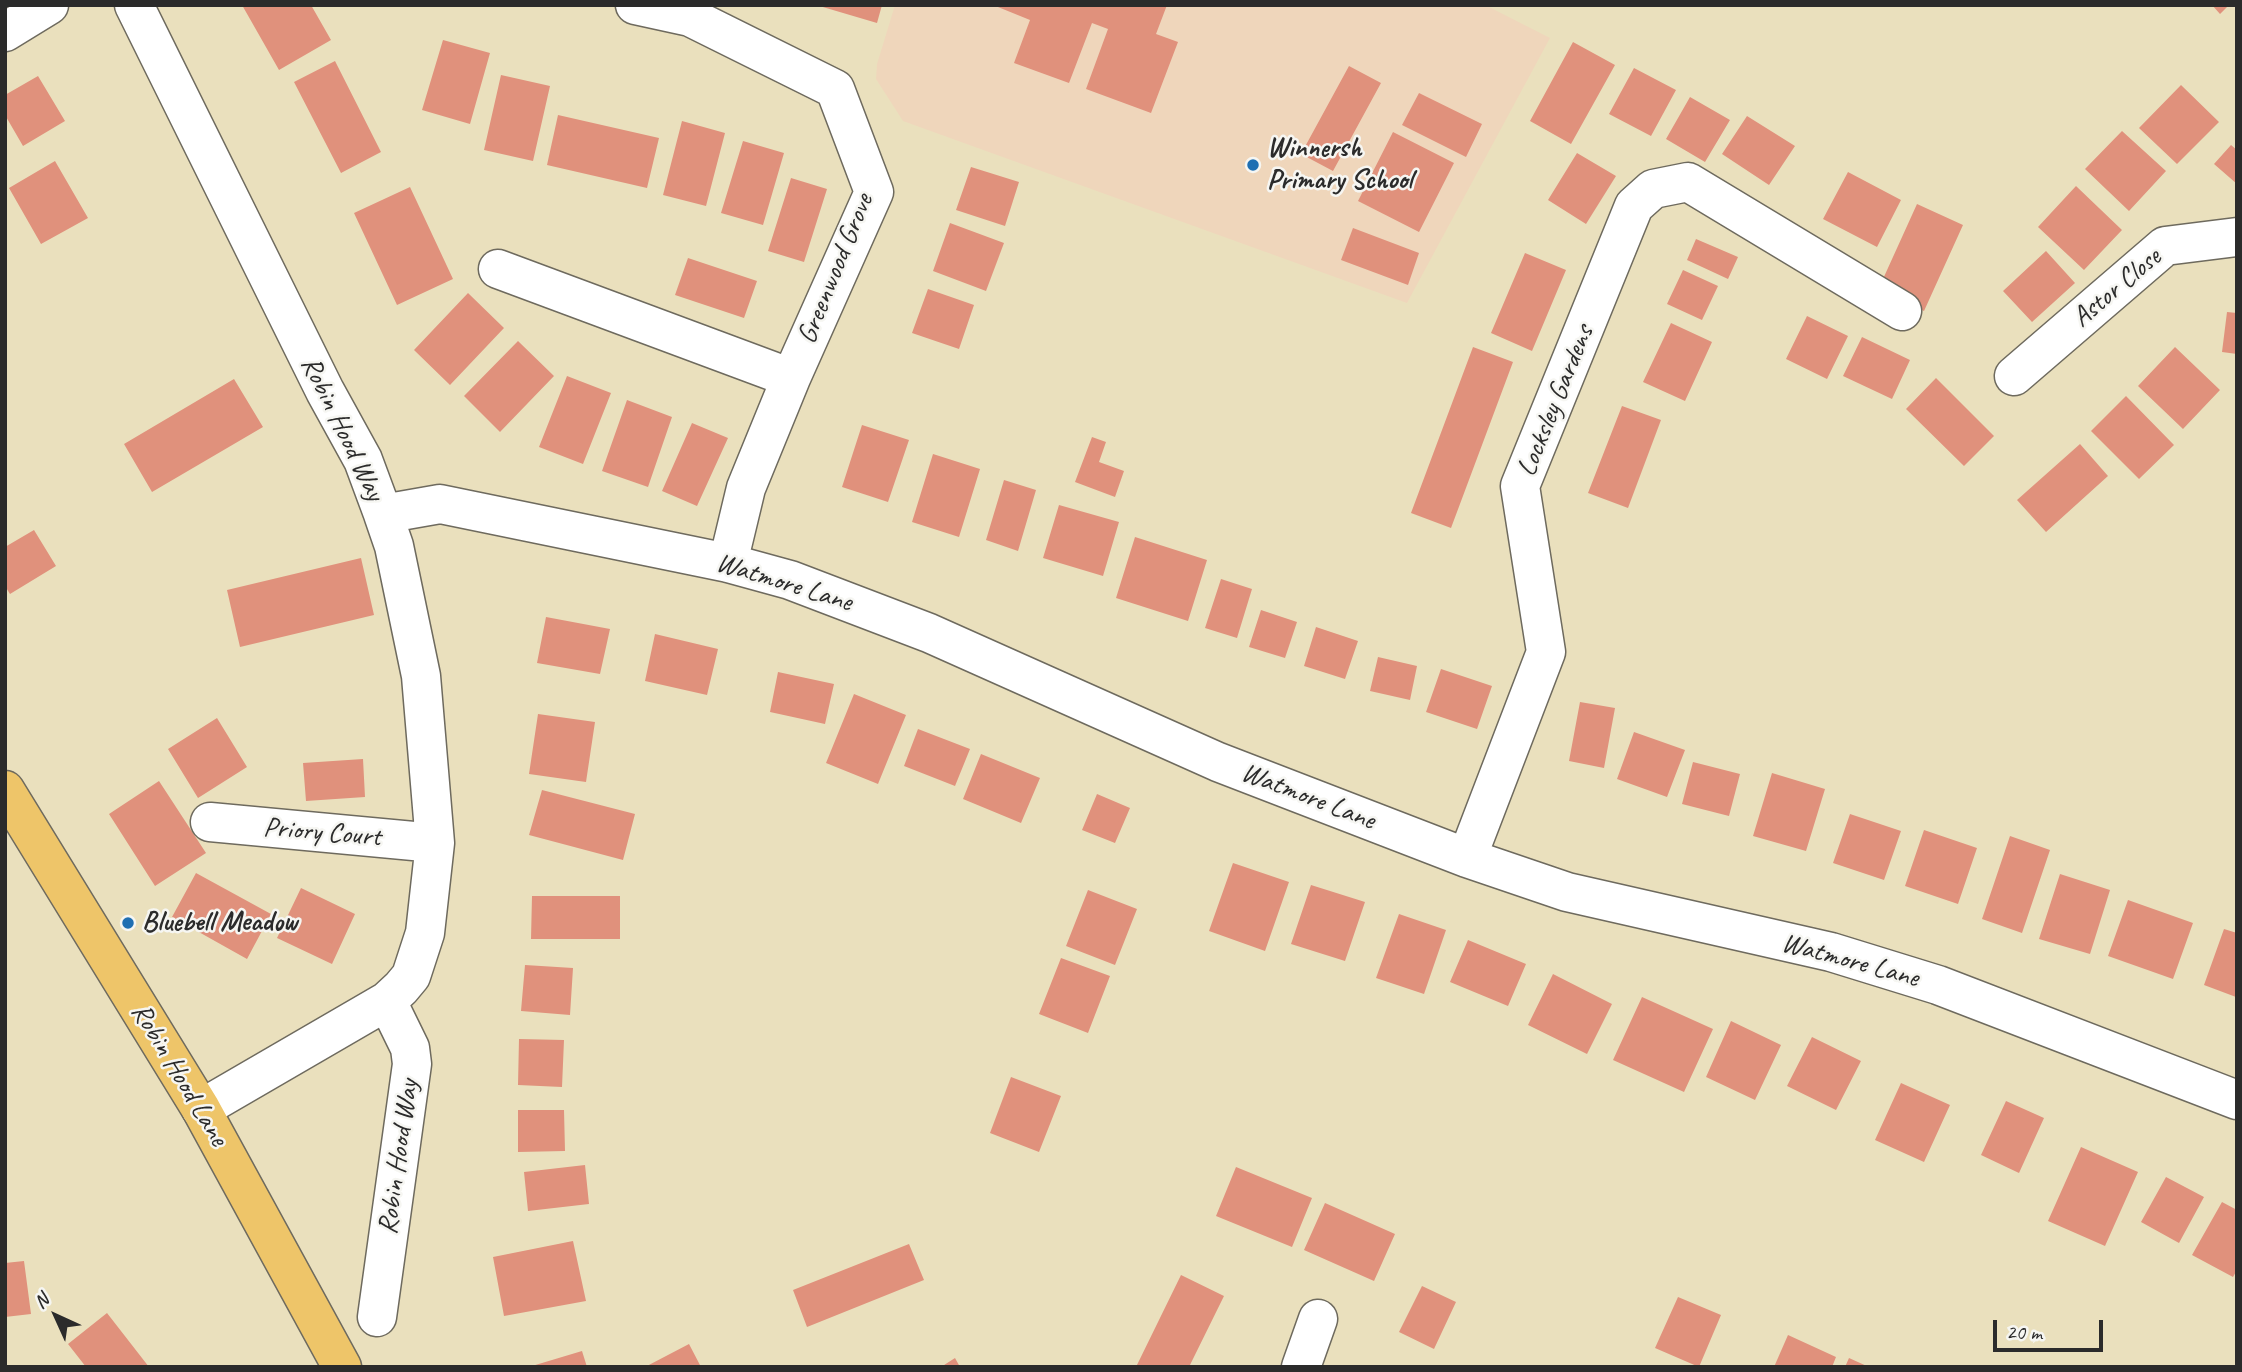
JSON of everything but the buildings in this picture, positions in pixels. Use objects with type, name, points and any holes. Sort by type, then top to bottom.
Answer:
[{"type":"main road","name":"Robin Hood Lane","points":[[5,790],[201,1109],[342,1367]]},
{"type":"street","points":[[5,32],[49,5]]},
{"type":"street","name":"Robin Hood Way","points":[[134,5],[325,391],[363,460],[383,514],[394,547],[421,676],[435,843],[425,933],[411,975],[387,1001],[201,1109]]},
{"type":"street","name":"Greenwood Grove","points":[[635,5],[690,17],[835,89],[874,192],[791,377],[746,488],[728,563]]},
{"type":"street","name":"Locksley Gardens","points":[[1466,858],[1546,652],[1520,486],[1634,206],[1653,189],[1688,182],[1902,311]]},
{"type":"street","name":"Astor Close","points":[[2014,376],[2165,246],[2237,237]]},
{"type":"street","name":"Greenwood Grove","points":[[498,269],[791,377]]},
{"type":"street","name":"Watmore Lane","points":[[383,514],[440,504],[728,563],[790,580],[929,633],[1218,762],[1466,858],[1567,892],[1831,953],[1924,981],[2237,1100]]},
{"type":"street","name":"Priory Court","points":[[210,822],[435,843]]},
{"type":"street","name":"Robin Hood Way","points":[[377,1317],[412,1064],[410,1048],[387,1001]]},
{"type":"street","points":[[1301,1367],[1318,1319]]},
{"type":"shaded area","name":"Winnersh Primary School","points":[[895,5],[1485,5],[1550,38],[1407,303],[903,121],[876,79],[877,64]]},
{"type":"place","name":"Winnersh Primary School","points":[[1253,165]]},
{"type":"place","name":"Bluebell Meadow","points":[[128,923]]}]
